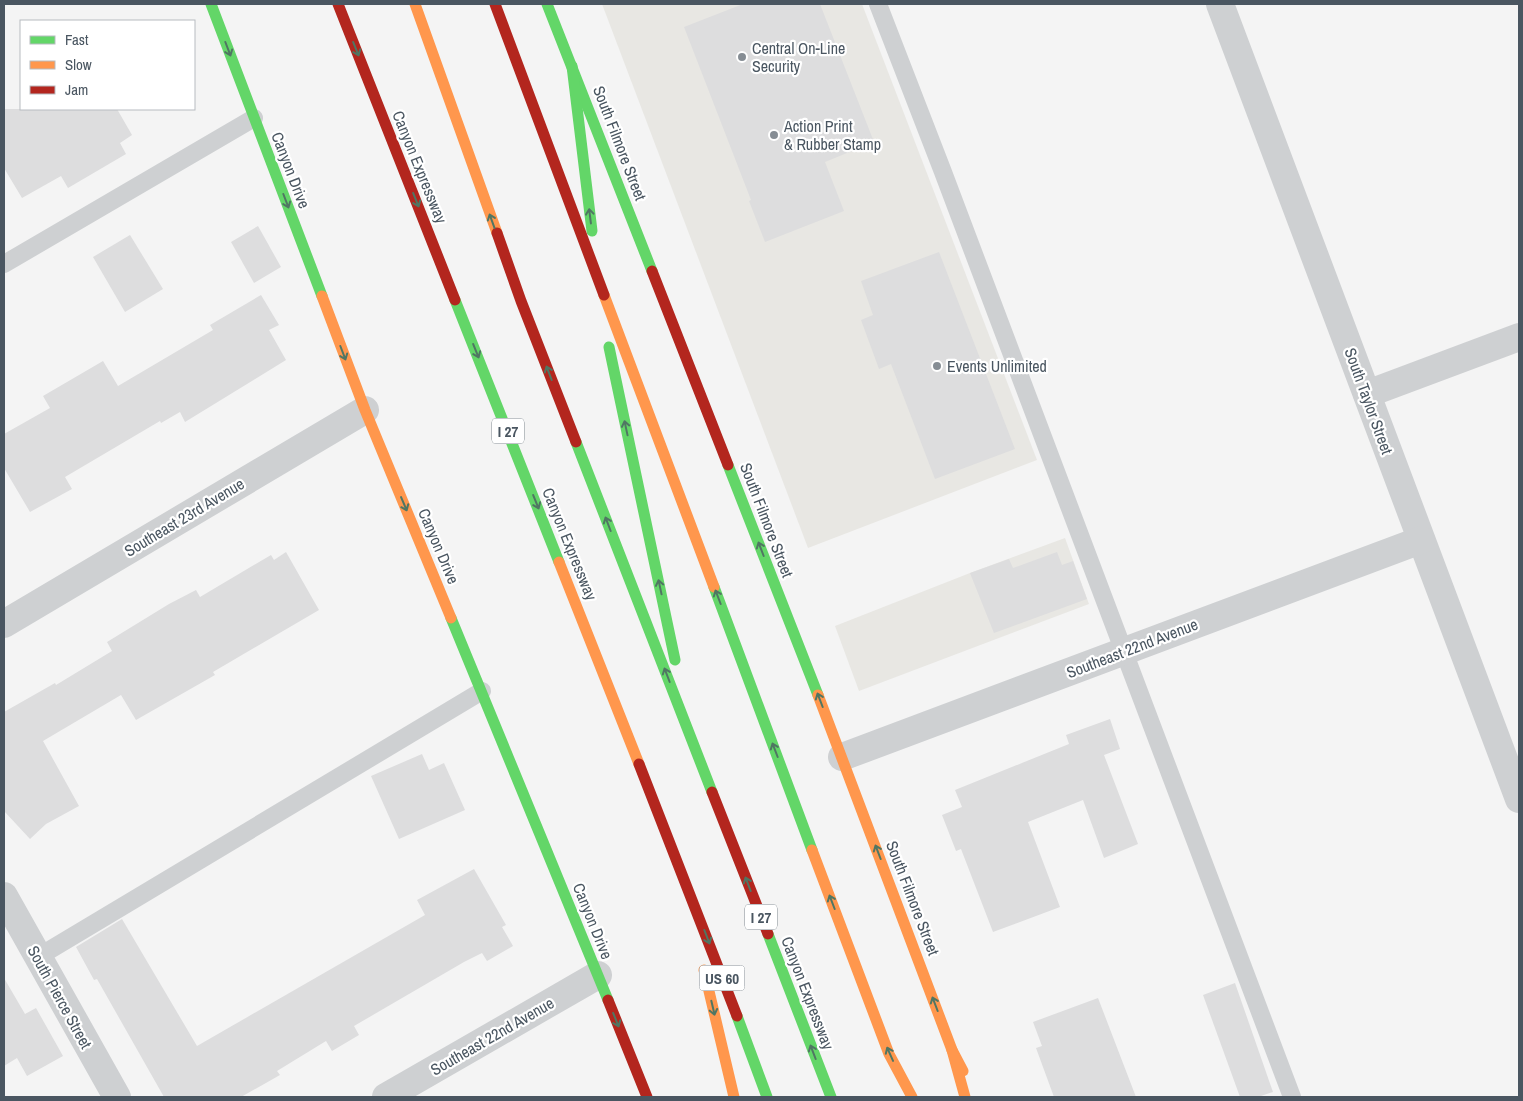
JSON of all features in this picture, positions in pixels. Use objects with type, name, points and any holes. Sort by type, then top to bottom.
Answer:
[{"type":"main road","name":"Canyon Drive","points":[[211,4],[365,410],[482,691],[646,1097]]},
{"type":"main road","name":"Canyon Expressway","points":[[338,4],[677,859],[768,1097]]},
{"type":"main road","name":"Canyon Expressway","points":[[415,4],[521,300],[831,1097]]},
{"type":"main road","points":[[495,4],[889,1054],[912,1097]]},
{"type":"main road","name":"South Filmore Street","points":[[547,4],[842,757],[952,1050]]},
{"type":"main road","points":[[572,66],[600,302],[692,737]]},
{"type":"main road","points":[[677,859],[734,1097]]},
{"type":"main road","points":[[952,1050],[964,1097]]},
{"type":"main road","points":[[952,1050],[976,1097]]},
{"type":"street","name":"South Taylor Street","points":[[1220,4],[1519,799]]},
{"type":"street","points":[[1367,394],[1519,337]]},
{"type":"street","name":"Southeast 23rd Avenue","points":[[4,624],[365,410]]},
{"type":"street","name":"Southeast 22nd Avenue","points":[[842,757],[1421,540]]},
{"type":"street","name":"South Pierce Street","points":[[4,896],[117,1097]]},
{"type":"street","name":"Southeast 22nd Avenue","points":[[386,1097],[598,975]]},
{"type":"lane","points":[[878,4],[1292,1097]]},
{"type":"lane","points":[[4,264],[254,118]]},
{"type":"lane","points":[[38,957],[482,691]]},
{"type":"shaded area","points":[[602,4],[862,4],[1037,460],[808,548]]},
{"type":"shaded area","points":[[1065,538],[1089,604],[859,691],[835,626]]},
{"type":"building","points":[[743,4],[820,4],[874,142],[825,162],[844,211],[765,242],[749,201],[751,200],[684,27]]},
{"type":"building","points":[[4,109],[118,110],[132,135],[120,143],[126,154],[68,188],[61,176],[22,198],[4,168]]},
{"type":"building","points":[[258,226],[281,267],[254,283],[231,242]]},
{"type":"building","points":[[130,235],[163,289],[125,312],[93,257]]},
{"type":"building","name":"Events Unlimited","points":[[939,252],[1015,449],[935,479],[891,364],[879,369],[861,320],[873,315],[861,281]]},
{"type":"building","points":[[261,295],[279,325],[269,330],[286,360],[185,422],[180,412],[161,423],[160,421],[65,477],[72,489],[30,512],[4,468],[4,434],[50,408],[43,396],[103,361],[118,386],[213,330],[210,325]]},
{"type":"building","points":[[286,552],[319,610],[213,672],[215,675],[136,720],[121,695],[43,741],[79,806],[46,824],[30,839],[4,811],[4,712],[55,683],[56,685],[112,651],[107,642],[169,604],[196,590],[200,597],[271,555],[274,560]]},
{"type":"building","points":[[1057,552],[1062,565],[1073,561],[1087,599],[994,633],[970,573],[1009,559],[1013,568]]},
{"type":"building","points":[[1110,719],[1120,749],[1104,755],[1138,844],[1104,858],[1083,800],[1028,822],[1060,907],[993,932],[961,849],[956,851],[942,815],[962,807],[955,790],[1069,744],[1066,735]]},
{"type":"building","points":[[422,754],[429,770],[444,763],[465,810],[399,839],[371,776]]},
{"type":"building","points":[[474,869],[506,925],[502,927],[513,946],[487,961],[482,953],[464,962],[354,1026],[359,1035],[332,1051],[326,1041],[277,1071],[280,1075],[241,1097],[164,1097],[97,979],[94,980],[76,947],[122,919],[197,1046],[425,915],[417,900]]},
{"type":"building","points":[[4,978],[25,1014],[36,1008],[63,1056],[27,1076],[17,1058],[4,1066]]},
{"type":"building","points":[[1235,983],[1273,1092],[1258,1097],[1240,1097],[1203,995]]},
{"type":"building","points":[[1098,998],[1136,1097],[1054,1097],[1036,1048],[1042,1046],[1033,1022]]},
{"type":"traffic: fast","points":[[211,4],[322,296]]},
{"type":"traffic: fast","points":[[547,4],[652,271]]},
{"type":"traffic: fast","points":[[572,66],[592,231]]},
{"type":"traffic: fast","points":[[455,300],[559,562]]},
{"type":"traffic: fast","points":[[609,347],[675,660]]},
{"type":"traffic: fast","points":[[576,442],[712,792]]},
{"type":"traffic: fast","points":[[728,465],[818,695]]},
{"type":"traffic: fast","points":[[714,587],[812,850]]},
{"type":"traffic: fast","points":[[451,618],[608,1000]]},
{"type":"traffic: fast","points":[[768,934],[831,1097]]},
{"type":"traffic: fast","points":[[737,1016],[767,1097]]},
{"type":"traffic: slow","points":[[415,4],[497,233]]},
{"type":"traffic: slow","points":[[604,295],[714,587]]},
{"type":"traffic: slow","points":[[322,296],[365,410],[451,618]]},
{"type":"traffic: slow","points":[[559,562],[639,764]]},
{"type":"traffic: slow","points":[[818,695],[952,1050],[963,1071]]},
{"type":"traffic: slow","points":[[812,850],[889,1054],[912,1097]]},
{"type":"traffic: slow","points":[[704,970],[734,1097]]},
{"type":"traffic: slow","points":[[952,1050],[965,1097]]},
{"type":"traffic: jam","points":[[338,4],[455,300]]},
{"type":"traffic: jam","points":[[495,4],[604,295]]},
{"type":"traffic: jam","points":[[497,233],[521,301],[576,442]]},
{"type":"traffic: jam","points":[[652,271],[728,465]]},
{"type":"traffic: jam","points":[[639,764],[737,1016]]},
{"type":"traffic: jam","points":[[712,792],[768,934]]},
{"type":"traffic: jam","points":[[608,1000],[647,1097]]},
{"type":"place","name":"Central On-Line Security","points":[[742,57]]},
{"type":"place","name":"Action Print & Rubber Stamp","points":[[774,135]]},
{"type":"place","name":"Events Unlimited","points":[[937,366]]}]
